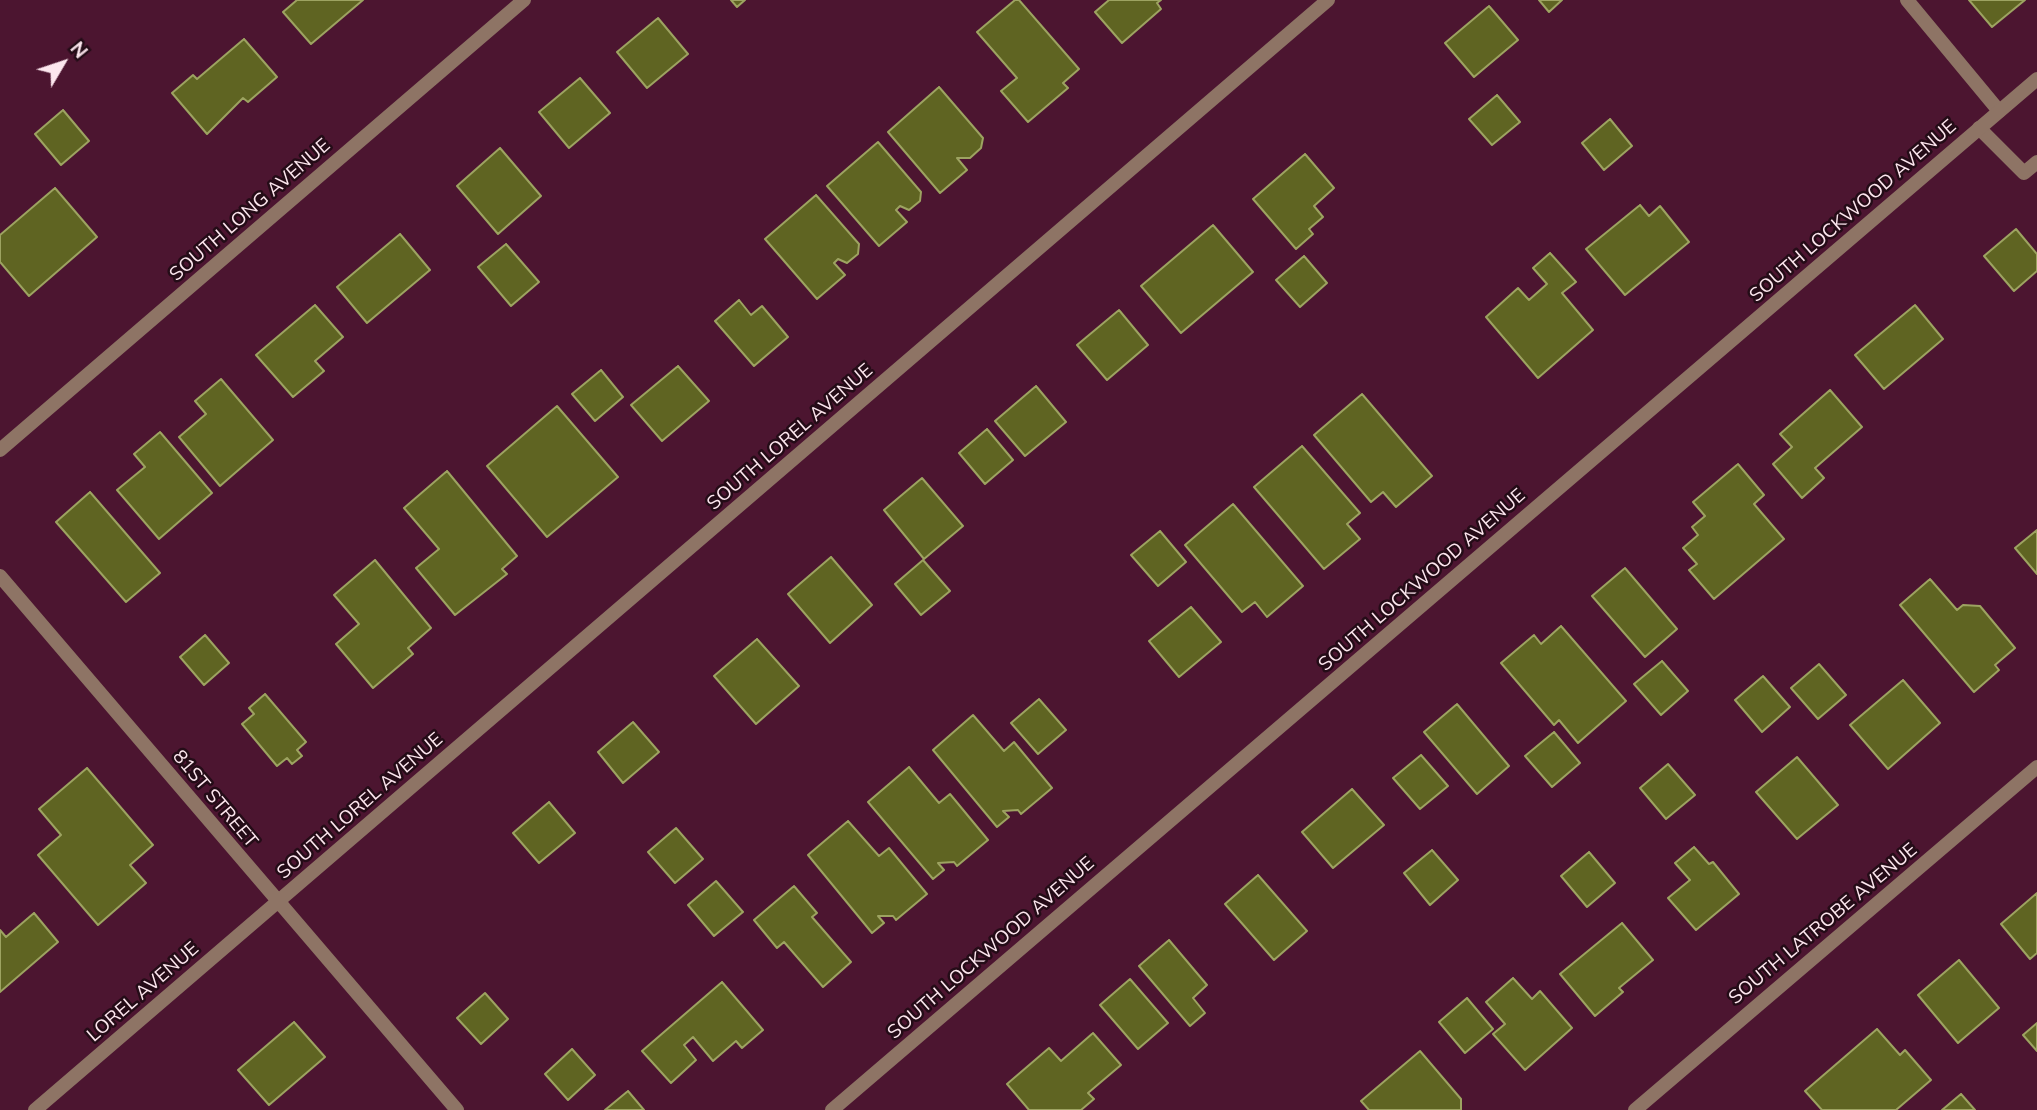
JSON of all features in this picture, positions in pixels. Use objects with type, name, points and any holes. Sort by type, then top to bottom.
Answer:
[{"type":"street","name":"SOUTH LONG AVENUE","points":[[0,450],[524,0]]},
{"type":"street","name":"SOUTH LOREL AVENUE","points":[[278,902],[1328,0]]},
{"type":"street","points":[[1907,0],[1999,111]]},
{"type":"street","name":"SOUTH LOCKWOOD AVENUE","points":[[832,1110],[2037,79]]},
{"type":"street","points":[[1979,128],[2024,173],[2037,162]]},
{"type":"street","name":"81ST STREET","points":[[0,576],[457,1110]]},
{"type":"street","name":"SOUTH LATROBE AVENUE","points":[[1635,1110],[2037,767]]},
{"type":"street","name":"LOREL AVENUE","points":[[34,1110],[278,902]]},
{"type":"building","points":[[297,0],[363,0],[311,44],[283,12]]},
{"type":"building","points":[[731,0],[745,0],[737,7]]},
{"type":"building","points":[[1015,0],[1019,0],[1079,69],[1063,83],[1068,88],[1028,122],[1001,91],[1017,78],[977,32]]},
{"type":"building","points":[[1109,0],[1161,0],[1157,3],[1161,9],[1122,43],[1095,12]]},
{"type":"building","points":[[1539,0],[1562,0],[1549,12]]},
{"type":"building","points":[[1969,0],[2025,0],[1992,27]]},
{"type":"building","points":[[1489,6],[1518,40],[1474,77],[1445,43]]},
{"type":"building","points":[[658,18],[688,54],[647,88],[617,52]]},
{"type":"building","points":[[244,39],[277,77],[248,102],[243,98],[207,134],[172,93],[193,75],[197,79]]},
{"type":"building","points":[[580,78],[610,113],[569,148],[539,112]]},
{"type":"building","points":[[939,87],[983,138],[981,148],[970,158],[957,158],[967,170],[940,193],[888,132]]},
{"type":"building","points":[[1497,95],[1520,122],[1492,145],[1469,119]]},
{"type":"building","points":[[63,110],[89,141],[61,165],[35,134]]},
{"type":"building","points":[[1610,119],[1632,146],[1604,170],[1582,143]]},
{"type":"building","points":[[878,142],[921,192],[920,201],[909,210],[900,206],[896,210],[907,222],[879,246],[827,186]]},
{"type":"building","points":[[500,148],[541,196],[498,234],[457,186]]},
{"type":"building","points":[[1305,154],[1334,188],[1314,206],[1323,217],[1309,229],[1313,234],[1296,249],[1253,199]]},
{"type":"building","points":[[55,188],[97,237],[29,296],[0,262],[0,235]]},
{"type":"building","points":[[816,195],[859,244],[858,254],[847,263],[838,259],[834,263],[845,275],[817,299],[765,239]]},
{"type":"building","points":[[1640,205],[1649,216],[1660,206],[1689,242],[1625,295],[1586,249]]},
{"type":"building","points":[[1213,225],[1253,272],[1181,333],[1141,286]]},
{"type":"building","points":[[2016,229],[2037,254],[2037,271],[2014,291],[1984,256]]},
{"type":"building","points":[[400,234],[430,270],[367,323],[337,287]]},
{"type":"building","points":[[506,244],[539,282],[511,306],[478,267]]},
{"type":"building","points":[[1550,253],[1576,282],[1562,293],[1593,330],[1538,378],[1486,317],[1518,288],[1529,300],[1547,284],[1533,268]]},
{"type":"building","points":[[1304,256],[1327,283],[1300,307],[1276,280]]},
{"type":"building","points":[[739,300],[751,315],[762,306],[788,337],[754,366],[715,321]]},
{"type":"building","points":[[315,305],[343,337],[315,361],[324,371],[293,397],[256,355]]},
{"type":"building","points":[[1915,305],[1943,339],[1884,389],[1855,355]]},
{"type":"building","points":[[1119,310],[1148,345],[1107,380],[1077,345]]},
{"type":"building","points":[[678,366],[709,401],[662,441],[631,405]]},
{"type":"building","points":[[601,370],[623,397],[595,421],[572,394]]},
{"type":"building","points":[[221,379],[273,440],[220,486],[179,437],[206,414],[195,401]]},
{"type":"building","points":[[1036,386],[1066,422],[1025,456],[995,421]]},
{"type":"building","points":[[1830,390],[1862,427],[1815,468],[1824,478],[1802,498],[1773,464],[1792,447],[1780,434]]},
{"type":"building","points":[[1362,394],[1432,476],[1396,507],[1383,492],[1371,502],[1314,435]]},
{"type":"building","points":[[557,406],[618,477],[547,537],[487,466]]},
{"type":"building","points":[[987,429],[1013,460],[985,484],[959,453]]},
{"type":"building","points":[[160,432],[212,493],[159,539],[117,490],[145,467],[134,454]]},
{"type":"building","points":[[1302,446],[1360,513],[1347,524],[1360,539],[1324,569],[1254,487]]},
{"type":"building","points":[[1738,464],[1764,495],[1754,504],[1784,539],[1714,599],[1689,570],[1697,564],[1683,548],[1698,535],[1692,527],[1705,516],[1693,502]]},
{"type":"building","points":[[447,471],[517,556],[502,569],[507,574],[455,615],[416,568],[439,549],[404,508]]},
{"type":"building","points":[[922,478],[963,526],[924,559],[884,510]]},
{"type":"building","points":[[90,492],[160,573],[126,602],[56,522]]},
{"type":"building","points":[[1233,504],[1303,586],[1267,617],[1255,602],[1242,612],[1185,545]]},
{"type":"building","points":[[2037,530],[2037,574],[2015,548]]},
{"type":"building","points":[[1160,531],[1186,562],[1158,586],[1131,555]]},
{"type":"building","points":[[831,557],[872,605],[830,643],[788,594]]},
{"type":"building","points":[[375,560],[431,628],[408,648],[413,654],[373,688],[336,644],[359,624],[334,595]]},
{"type":"building","points":[[923,560],[950,591],[921,615],[895,584]]},
{"type":"building","points":[[1625,568],[1677,629],[1645,657],[1592,596]]},
{"type":"building","points":[[1930,579],[1957,610],[1963,605],[1980,606],[2015,648],[1995,665],[1999,670],[1974,692],[1900,605]]},
{"type":"building","points":[[1191,607],[1221,642],[1179,677],[1149,641]]},
{"type":"building","points":[[1561,626],[1626,701],[1578,743],[1559,720],[1554,725],[1501,663],[1534,635],[1541,644]]},
{"type":"building","points":[[205,635],[229,663],[204,685],[180,657]]},
{"type":"building","points":[[757,639],[799,686],[756,724],[714,676]]},
{"type":"building","points":[[1662,661],[1688,691],[1661,715],[1634,684]]},
{"type":"building","points":[[1819,664],[1846,695],[1818,719],[1791,688]]},
{"type":"building","points":[[1763,676],[1790,707],[1762,732],[1735,700]]},
{"type":"building","points":[[1903,680],[1940,723],[1888,769],[1850,725]]},
{"type":"building","points":[[265,694],[306,742],[297,750],[302,756],[292,764],[287,758],[277,766],[242,724],[254,714],[249,708]]},
{"type":"building","points":[[1039,699],[1066,730],[1038,754],[1011,723]]},
{"type":"building","points":[[1457,704],[1509,766],[1477,794],[1424,732]]},
{"type":"building","points":[[973,715],[1004,751],[1014,742],[1052,788],[1021,814],[1018,810],[1003,811],[1009,817],[997,827],[933,750]]},
{"type":"building","points":[[633,722],[659,752],[623,783],[598,752]]},
{"type":"building","points":[[1554,732],[1580,763],[1552,787],[1525,756]]},
{"type":"building","points":[[1421,755],[1448,786],[1420,809],[1393,778]]},
{"type":"building","points":[[1797,757],[1838,805],[1797,839],[1756,792]]},
{"type":"building","points":[[1668,764],[1695,795],[1666,819],[1640,788]]},
{"type":"building","points":[[909,767],[939,803],[950,794],[988,840],[957,866],[954,862],[938,863],[944,870],[933,879],[868,802]]},
{"type":"building","points":[[87,768],[153,845],[130,865],[146,883],[98,925],[38,855],[61,835],[39,809]]},
{"type":"building","points":[[1352,789],[1384,825],[1333,868],[1302,832]]},
{"type":"building","points":[[549,802],[575,833],[539,863],[513,833]]},
{"type":"building","points":[[848,821],[879,856],[889,848],[927,894],[896,920],[893,916],[878,916],[884,923],[872,933],[808,855]]},
{"type":"building","points":[[676,828],[703,859],[675,883],[648,852]]},
{"type":"building","points":[[1694,847],[1709,864],[1713,862],[1739,894],[1696,930],[1668,898],[1690,880],[1675,863]]},
{"type":"building","points":[[1432,850],[1458,880],[1430,905],[1404,873]]},
{"type":"building","points":[[1589,852],[1615,883],[1587,907],[1561,876]]},
{"type":"building","points":[[1258,875],[1307,931],[1274,960],[1225,904]]},
{"type":"building","points":[[716,881],[743,912],[714,936],[688,905]]},
{"type":"building","points":[[794,886],[817,913],[812,917],[851,962],[823,987],[784,942],[777,948],[754,920]]},
{"type":"building","points":[[2037,893],[2037,953],[2030,959],[2001,924]]},
{"type":"building","points":[[34,913],[58,942],[0,992],[0,930],[6,937]]},
{"type":"building","points":[[1622,923],[1653,960],[1619,988],[1623,992],[1595,1016],[1560,974]]},
{"type":"building","points":[[1169,940],[1207,985],[1193,998],[1205,1013],[1190,1026],[1139,966]]},
{"type":"building","points":[[1959,960],[1999,1008],[1958,1043],[1918,995]]},
{"type":"building","points":[[1513,978],[1532,999],[1540,991],[1572,1028],[1525,1070],[1493,1034],[1505,1024],[1486,1002]]},
{"type":"building","points":[[1130,979],[1168,1023],[1138,1049],[1100,1005]]},
{"type":"building","points":[[722,982],[763,1030],[742,1048],[736,1041],[713,1061],[693,1037],[684,1045],[696,1060],[671,1083],[642,1051]]},
{"type":"building","points":[[485,993],[508,1019],[481,1044],[457,1018]]},
{"type":"building","points":[[1467,998],[1493,1029],[1465,1053],[1439,1022]]},
{"type":"building","points":[[294,1022],[325,1057],[269,1105],[238,1070]]},
{"type":"building","points":[[2037,1023],[2037,1051],[2023,1035]]},
{"type":"building","points":[[1877,1029],[1900,1055],[1905,1050],[1931,1080],[1896,1110],[1822,1110],[1805,1091]]},
{"type":"building","points":[[1093,1033],[1121,1065],[1088,1093],[1094,1099],[1081,1110],[1029,1110],[1007,1084],[1049,1048],[1061,1061]]},
{"type":"building","points":[[572,1049],[595,1075],[568,1100],[545,1074]]},
{"type":"building","points":[[1420,1051],[1461,1099],[1461,1110],[1369,1110],[1361,1101]]},
{"type":"building","points":[[628,1091],[644,1110],[605,1110]]},
{"type":"building","points":[[1961,1094],[1975,1110],[1942,1110]]}]
